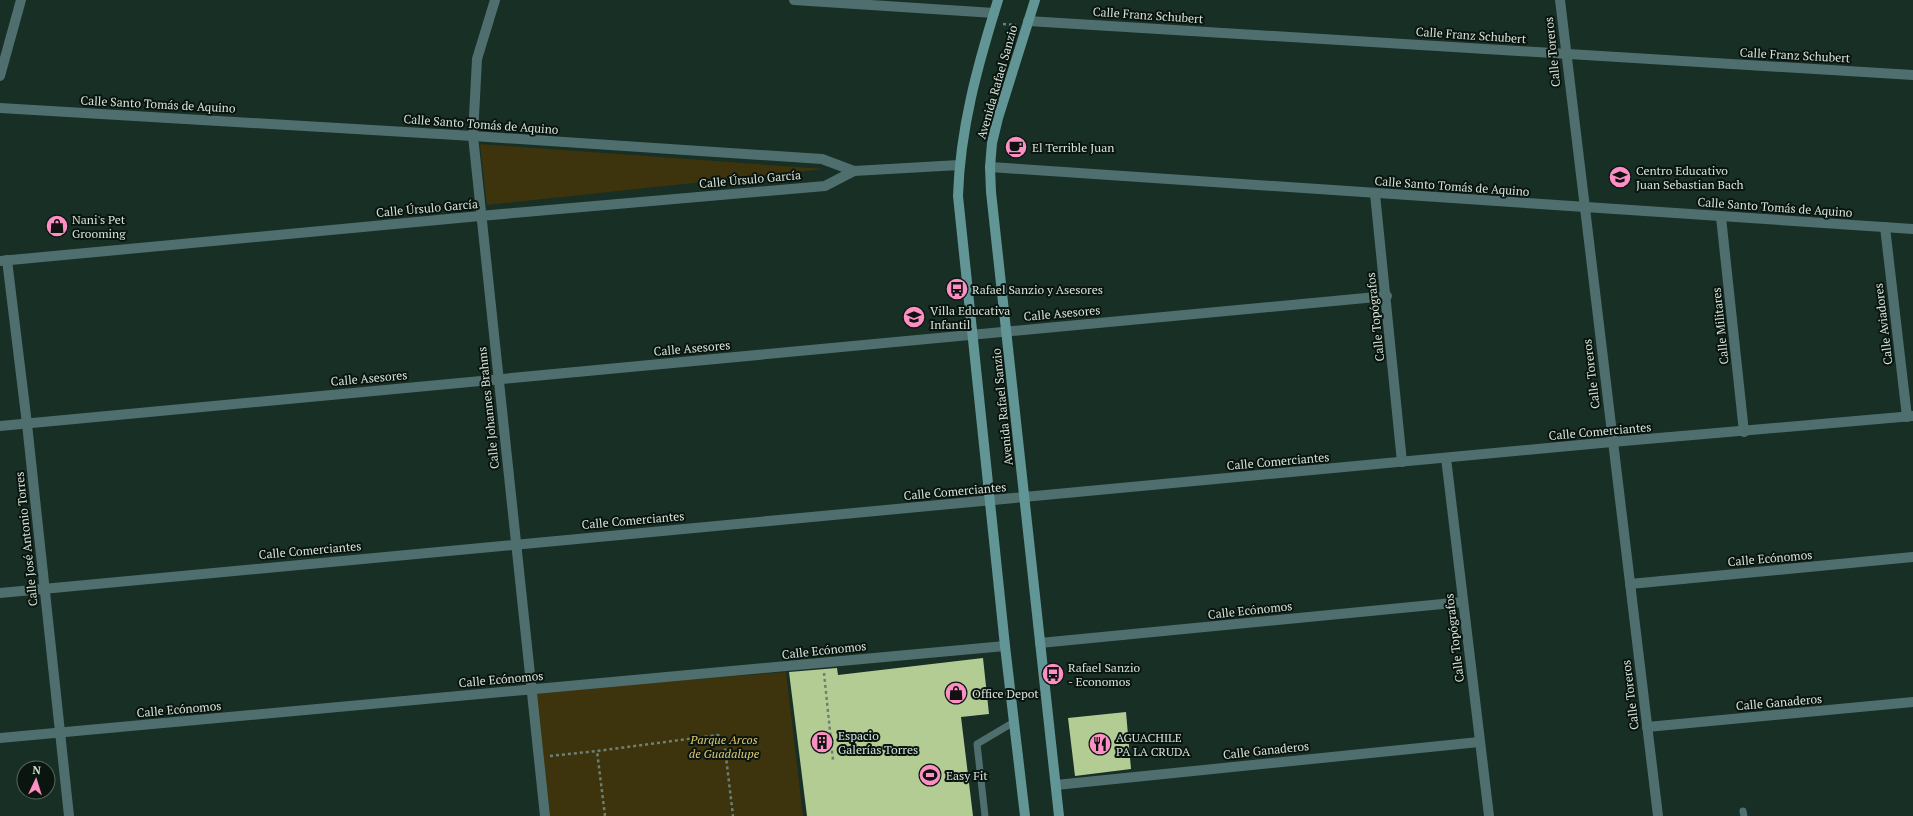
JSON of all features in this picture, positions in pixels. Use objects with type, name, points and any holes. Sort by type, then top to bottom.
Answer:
[{"type":"main road","name":"Avenida Rafael Sanzio","points":[[998,0],[965,122],[959,165],[958,196],[1005,646],[1025,816]]},
{"type":"main road","name":"Avenida Rafael Sanzio","points":[[1035,0],[998,118],[992,143],[990,167],[991,192],[1059,816]]},
{"type":"street","points":[[0,76],[21,0]]},
{"type":"street","name":"Calle Johannes Brahms","points":[[495,0],[477,59],[473,136],[480,216],[545,816]]},
{"type":"street","points":[[794,0],[993,18]]},
{"type":"street","name":"Calle Toreros","points":[[1560,0],[1565,54],[1658,816]]},
{"type":"street","name":"Calle Franz Schubert","points":[[1027,24],[1913,75]]},
{"type":"street","name":"Calle Santo Tomás de Aquino","points":[[0,108],[473,136],[822,159],[854,171],[959,165]]},
{"type":"street","name":"Calle Santo Tomás de Aquino","points":[[990,167],[1913,229]]},
{"type":"street","name":"Calle Úrsulo García","points":[[3,260],[825,186],[854,171]]},
{"type":"street","name":"Calle Topógrafos","points":[[1375,194],[1402,462]]},
{"type":"street","name":"Calle Militares","points":[[1721,217],[1744,432]]},
{"type":"street","name":"Calle Aviadores","points":[[1885,227],[1910,417]]},
{"type":"street","name":"Calle José Antonio Torres","points":[[3,260],[27,424],[69,816]]},
{"type":"street","name":"Calle Asesores","points":[[0,426],[1386,296]]},
{"type":"street","name":"Calle Comerciantes","points":[[0,593],[1612,442],[1910,417]]},
{"type":"street","name":"Calle Topógrafos","points":[[1446,458],[1488,816]]},
{"type":"street","name":"Calle Ecónomos","points":[[1630,584],[1913,557]]},
{"type":"street","name":"Calle Ecónomos","points":[[1040,644],[1463,602]]},
{"type":"street","name":"Calle Ecónomos","points":[[0,738],[1005,646]]},
{"type":"street","name":"Calle Ganaderos","points":[[1647,727],[1913,702]]},
{"type":"street","name":"Calle Ganaderos","points":[[1056,785],[1479,742]]},
{"type":"lane","points":[[985,816],[977,744],[1014,722]]},
{"type":"path","points":[[993,18],[1027,24]]},
{"type":"path","points":[[823,663],[833,760]]},
{"type":"path","points":[[538,757],[597,752],[718,735],[724,740],[733,816]]},
{"type":"path","points":[[597,752],[605,816]]},
{"type":"green space","points":[[480,144],[825,169],[487,205]]},
{"type":"green space","name":"Parque Arcos de Guadalupe","points":[[786,672],[803,816],[550,816],[536,692]]},
{"type":"building","points":[[983,658],[989,714],[961,717],[973,816],[807,816],[789,672],[837,668],[838,675]]},
{"type":"building","name":"AGUACHILE PA LA CRUDA","points":[[1126,712],[1131,769],[1075,776],[1068,718]]},
{"type":"place","name":"El Terrible Juan","points":[[1016,147]]},
{"type":"place","name":"Centro Educativo Juan Sebastian Bach","points":[[1620,177]]},
{"type":"place","name":"Nani's Pet Grooming","points":[[57,226]]},
{"type":"place","name":"Rafael Sanzio y Asesores","points":[[957,289]]},
{"type":"place","name":"Villa Educativa Infantil","points":[[914,317]]},
{"type":"place","name":"Rafael Sanzio - Economos","points":[[1053,674]]},
{"type":"place","name":"Office Depot","points":[[956,693]]},
{"type":"place","name":"Espacio Galerías Torres","points":[[822,742]]},
{"type":"place","name":"AGUACHILE PA LA CRUDA","points":[[1100,744]]},
{"type":"place","name":"Easy Fit","points":[[930,775]]}]
